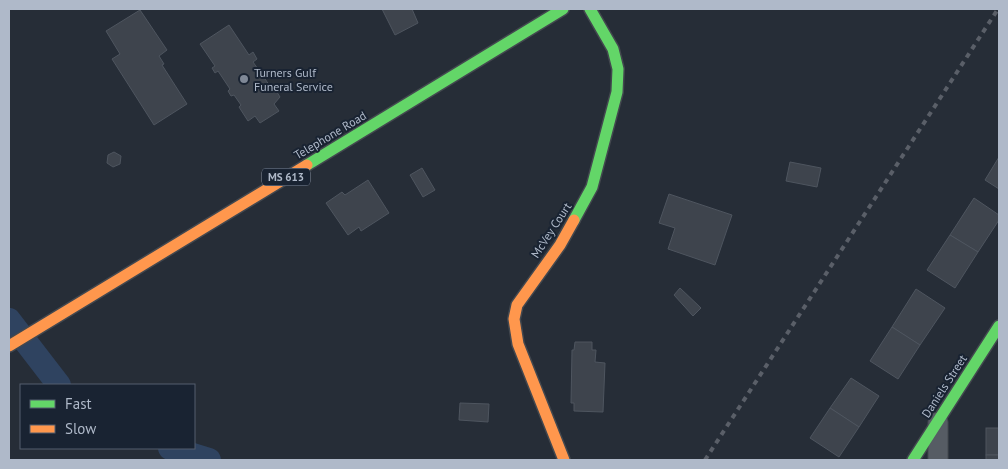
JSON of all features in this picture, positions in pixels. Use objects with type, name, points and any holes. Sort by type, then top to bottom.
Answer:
[{"type":"street","name":"Telephone Road","points":[[9,346],[563,9]]},
{"type":"street","name":"McVey Court","points":[[564,460],[518,344],[514,318],[517,305],[560,245],[592,188],[617,92],[618,69],[613,49],[590,9]]},
{"type":"street","name":"Daniels Street","points":[[913,460],[999,326]]},
{"type":"street","points":[[938,421],[938,460]]},
{"type":"building","points":[[382,9],[412,9],[418,23],[395,35]]},
{"type":"building","points":[[140,10],[167,50],[159,56],[164,64],[162,65],[187,104],[154,125],[112,59],[120,54],[106,31]]},
{"type":"building","name":"Turners Gulf Funeral Service","points":[[229,25],[249,55],[253,52],[257,59],[253,62],[270,86],[272,84],[280,97],[274,104],[279,111],[260,123],[255,116],[248,121],[239,107],[241,105],[234,95],[231,96],[228,91],[230,89],[218,71],[215,73],[212,68],[215,66],[200,44]]},
{"type":"building","points":[[114,152],[121,156],[120,164],[113,167],[107,163],[108,155]]},
{"type":"building","points":[[999,157],[999,189],[985,180]]},
{"type":"building","points":[[790,162],[821,168],[817,187],[786,181]]},
{"type":"building","points":[[422,168],[435,190],[423,197],[410,175]]},
{"type":"building","points":[[368,180],[389,213],[361,231],[359,227],[348,235],[326,203],[342,192],[345,195]]},
{"type":"building","points":[[669,194],[732,215],[715,265],[668,249],[675,228],[659,223]]},
{"type":"building","points":[[974,198],[999,215],[999,220],[978,252],[950,235]]},
{"type":"building","points":[[950,235],[978,252],[955,288],[927,270]]},
{"type":"building","points":[[680,288],[701,308],[693,316],[674,295]]},
{"type":"building","points":[[916,289],[945,308],[920,345],[892,327]]},
{"type":"building","points":[[892,327],[920,345],[898,379],[870,361]]},
{"type":"building","points":[[575,342],[592,342],[592,350],[596,350],[595,362],[605,363],[603,412],[574,411],[574,403],[571,403],[572,350],[574,350]]},
{"type":"building","points":[[851,378],[879,396],[859,427],[830,408]]},
{"type":"building","points":[[460,403],[489,404],[488,422],[459,420]]},
{"type":"building","points":[[830,408],[859,427],[839,457],[810,438]]},
{"type":"building","points":[[986,428],[999,428],[999,455],[986,455]]},
{"type":"building","points":[[986,455],[999,455],[999,460],[986,460]]},
{"type":"waterway","points":[[9,320],[58,384]]},
{"type":"waterway","points":[[173,449],[209,460]]},
{"type":"railway","points":[[705,460],[998,9]]},
{"type":"traffic: fast","points":[[307,165],[563,9]]},
{"type":"traffic: fast","points":[[574,220],[592,187],[617,92],[618,69],[613,49],[590,9]]},
{"type":"traffic: fast","points":[[913,460],[999,326]]},
{"type":"traffic: slow","points":[[9,346],[307,165]]},
{"type":"traffic: slow","points":[[564,460],[518,344],[514,319],[517,305],[560,245],[574,220]]},
{"type":"place","name":"Turners Gulf Funeral Service","points":[[244,79]]}]
